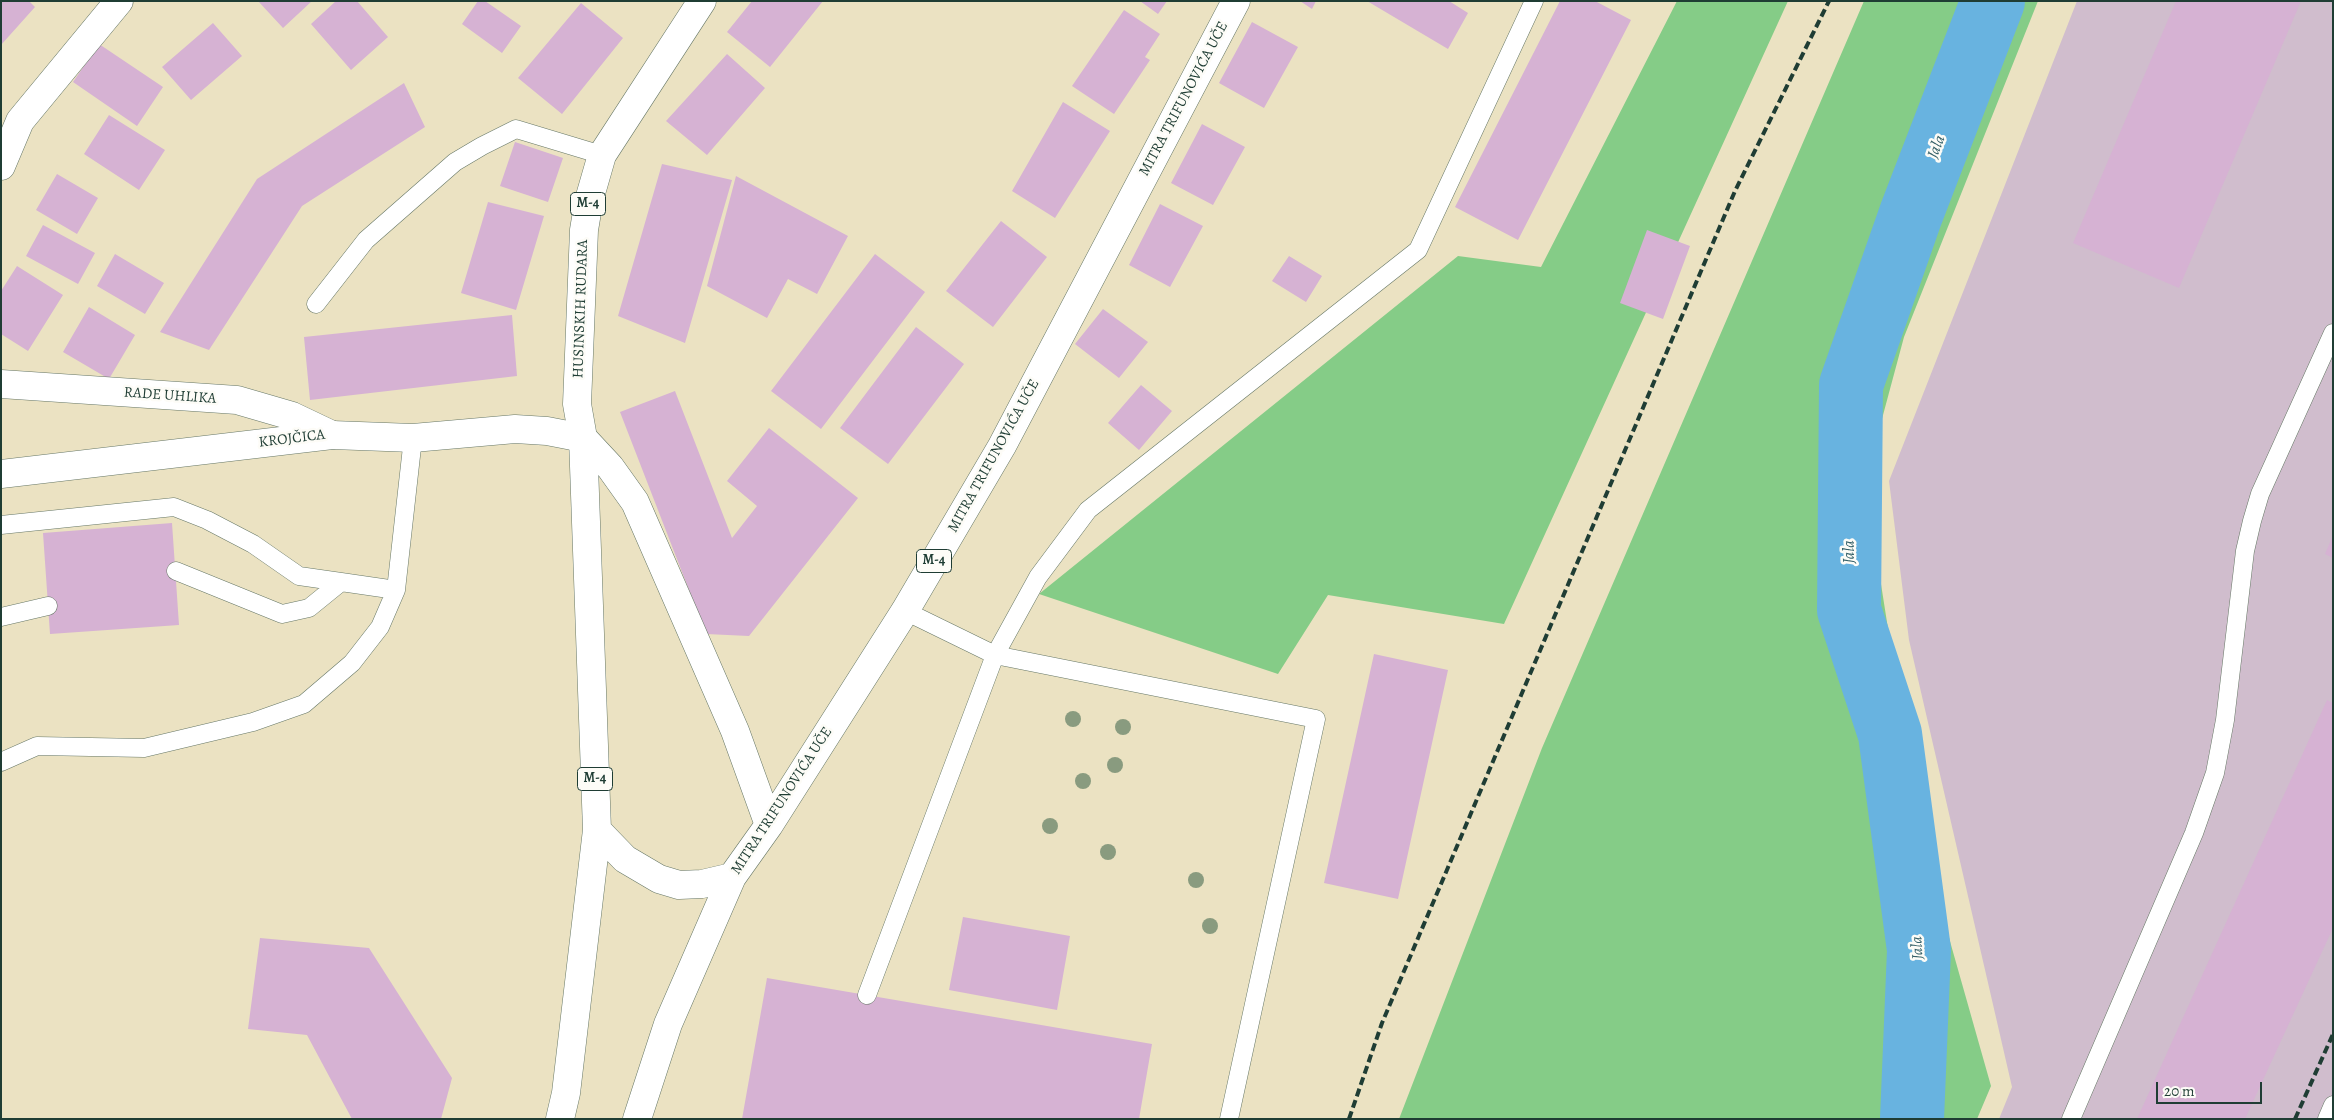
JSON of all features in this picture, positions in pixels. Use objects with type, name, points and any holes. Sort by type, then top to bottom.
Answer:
[{"type":"main road","points":[[1,166],[20,121],[119,1]]},
{"type":"main road","name":"HUSINSKIH RUDARA","points":[[583,438],[577,404],[584,230],[589,200],[602,155],[702,1]]},
{"type":"main road","name":"MITRA TRIFUNOVIĆA UČE","points":[[637,1119],[668,1024],[732,877],[768,825],[905,611],[1002,446],[1236,1]]},
{"type":"main road","name":"RADE UHLIKA","points":[[1,384],[238,400],[292,416],[332,435]]},
{"type":"main road","name":"KROJČICA","points":[[1,474],[332,435],[413,438],[515,429],[547,431],[583,438]]},
{"type":"main road","points":[[583,438],[610,468],[634,502],[735,731],[768,825]]},
{"type":"main road","name":"M-4","points":[[560,1119],[566,1093],[597,830],[583,438]]},
{"type":"main road","points":[[597,830],[626,858],[659,879],[679,885],[702,884],[732,877]]},
{"type":"lane","points":[[866,995],[995,655],[1038,577],[1088,510],[1418,250],[1534,1]]},
{"type":"lane","points":[[316,304],[366,240],[455,162],[482,146],[516,129],[602,155]]},
{"type":"lane","points":[[2071,1119],[2194,833],[2215,773],[2225,720],[2244,551],[2252,521],[2260,494],[2333,333]]},
{"type":"lane","points":[[1,762],[37,746],[144,748],[252,722],[304,704],[352,663],[380,627],[396,590],[413,438]]},
{"type":"lane","points":[[1,525],[174,507],[207,520],[253,544],[299,576],[396,590]]},
{"type":"lane","points":[[176,571],[282,614],[309,608],[341,582]]},
{"type":"lane","points":[[1,617],[48,606]]},
{"type":"lane","points":[[905,611],[995,655],[1316,719],[1228,1119]]},
{"type":"lane","points":[[2327,1119],[2333,1105]]},
{"type":"shaded area","points":[[2077,1],[2333,1],[2333,1119],[1999,1119],[2012,1087],[1909,640],[1889,481]]},
{"type":"green space","points":[[1677,1],[1788,1],[1504,624],[1328,595],[1278,674],[1039,594],[1458,256],[1541,267]]},
{"type":"green space","points":[[1864,1],[2038,1],[1904,337],[1865,482],[1921,839],[1991,1086],[1977,1119],[1399,1119],[1542,748]]},
{"type":"building","points":[[1,1],[29,1],[35,7],[1,45]]},
{"type":"building","points":[[258,1],[312,1],[283,28]]},
{"type":"building","points":[[336,1],[357,1],[388,37],[351,70],[311,24]]},
{"type":"building","points":[[478,1],[485,1],[521,26],[502,53],[462,24]]},
{"type":"building","points":[[752,1],[823,1],[770,67],[727,32]]},
{"type":"building","points":[[1140,1],[1167,1],[1158,14]]},
{"type":"building","points":[[1300,1],[1316,1],[1312,9]]},
{"type":"building","points":[[1367,1],[1449,1],[1468,13],[1448,49]]},
{"type":"building","points":[[1560,1],[1595,1],[1631,20],[1518,240],[1455,207]]},
{"type":"building","points":[[2176,1],[2301,1],[2179,288],[2073,243]]},
{"type":"building","points":[[581,3],[623,38],[562,114],[518,78]]},
{"type":"building","points":[[1124,10],[1160,34],[1145,57],[1150,60],[1114,114],[1072,86]]},
{"type":"building","points":[[1252,22],[1298,47],[1264,108],[1219,83]]},
{"type":"building","points":[[213,23],[242,56],[191,100],[162,67]]},
{"type":"building","points":[[99,44],[163,87],[137,126],[73,82]]},
{"type":"building","points":[[727,54],[765,88],[707,155],[666,121]]},
{"type":"building","points":[[404,83],[425,127],[302,206],[209,350],[160,332],[257,179]]},
{"type":"building","points":[[1063,102],[1110,131],[1055,218],[1012,191]]},
{"type":"building","points":[[109,115],[165,150],[139,190],[84,154]]},
{"type":"building","points":[[1202,124],[1245,147],[1213,205],[1171,183]]},
{"type":"building","points":[[515,142],[563,158],[548,202],[500,186]]},
{"type":"building","points":[[662,164],[732,180],[685,343],[618,316]]},
{"type":"building","points":[[57,174],[98,198],[77,234],[36,210]]},
{"type":"building","points":[[736,176],[848,236],[817,294],[788,279],[767,318],[707,286]]},
{"type":"building","points":[[488,202],[544,216],[516,310],[461,293]]},
{"type":"building","points":[[1160,204],[1203,226],[1170,287],[1129,265]]},
{"type":"building","points":[[1001,221],[1047,257],[993,327],[946,291]]},
{"type":"building","points":[[43,225],[95,253],[78,284],[26,256]]},
{"type":"building","points":[[1647,230],[1690,246],[1663,319],[1620,303]]},
{"type":"building","points":[[115,254],[164,283],[145,314],[97,286]]},
{"type":"building","points":[[875,254],[925,292],[821,429],[771,391]]},
{"type":"building","points":[[1289,256],[1322,276],[1306,302],[1272,281]]},
{"type":"building","points":[[17,266],[63,295],[28,351],[1,334],[1,291]]},
{"type":"building","points":[[89,307],[135,335],[109,379],[63,352]]},
{"type":"building","points":[[1103,309],[1148,342],[1119,378],[1075,344]]},
{"type":"building","points":[[512,315],[517,376],[310,400],[304,337]]},
{"type":"building","points":[[916,327],[964,364],[888,464],[840,428]]},
{"type":"building","points":[[1141,385],[1172,411],[1139,450],[1108,423]]},
{"type":"building","points":[[675,391],[732,538],[757,506],[727,481],[769,428],[858,498],[749,636],[706,634],[620,412]]},
{"type":"building","points":[[172,523],[179,625],[50,634],[43,533]]},
{"type":"building","points":[[2333,535],[2333,558],[2325,554]]},
{"type":"building","points":[[1374,654],[1448,670],[1398,899],[1324,883]]},
{"type":"building","points":[[2327,700],[2333,703],[2333,928],[2245,1119],[2137,1119]]},
{"type":"building","points":[[963,917],[1070,936],[1057,1010],[949,990]]},
{"type":"building","points":[[260,938],[369,948],[452,1078],[441,1119],[352,1119],[307,1035],[248,1029]]},
{"type":"building","points":[[767,978],[1152,1044],[1139,1119],[742,1119]]},
{"type":"waterway","name":"Jala","points":[[1912,1119],[1919,950],[1890,734],[1849,610],[1851,385],[1911,214],[1993,1]]},
{"type":"railway","points":[[1349,1119],[1382,1023],[1735,191],[1829,1]]},
{"type":"railway","points":[[2295,1119],[2333,1034]]}]
